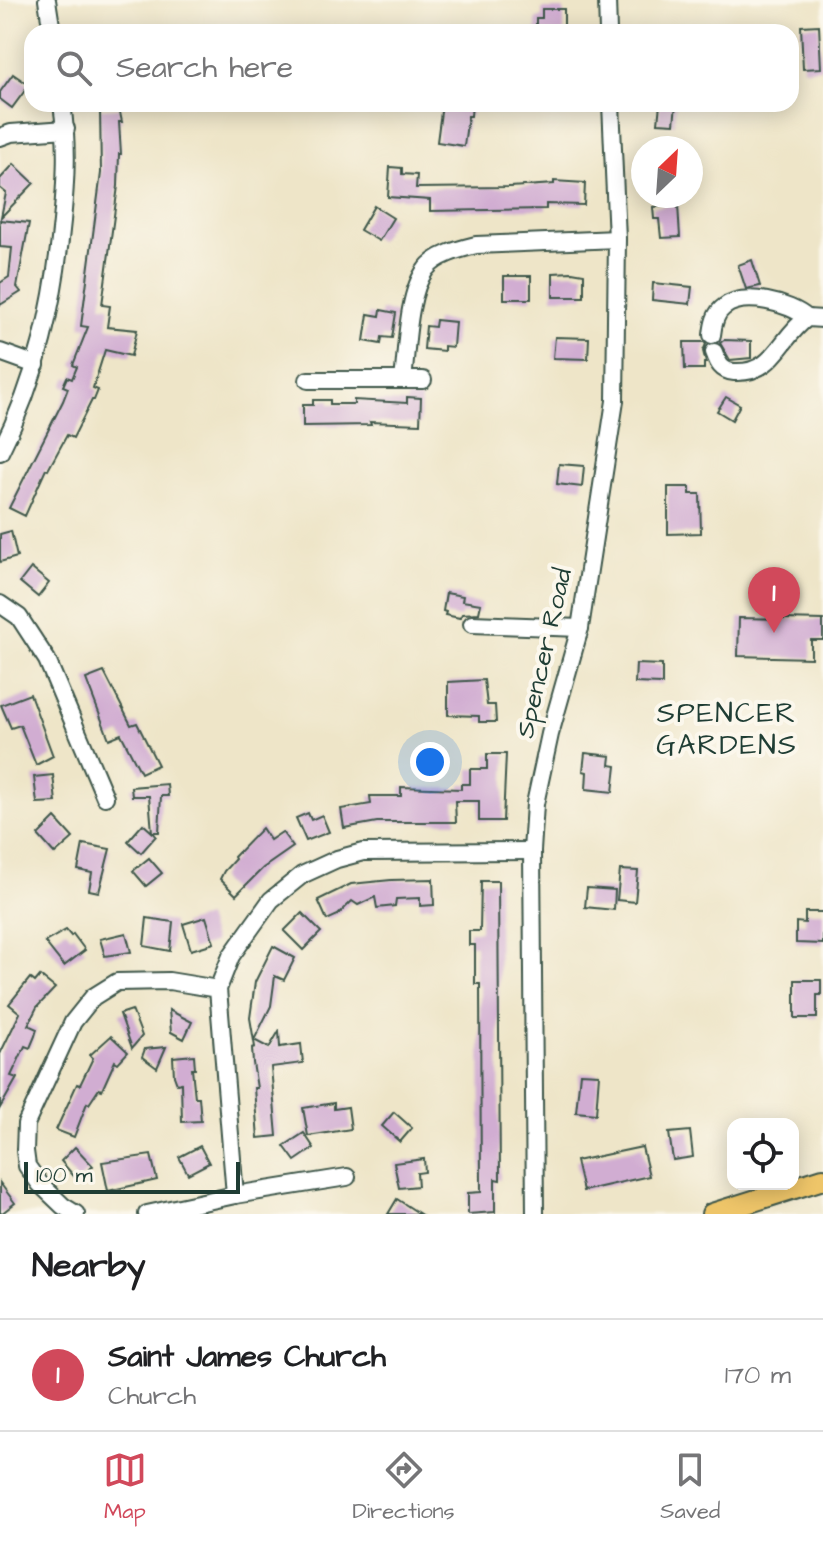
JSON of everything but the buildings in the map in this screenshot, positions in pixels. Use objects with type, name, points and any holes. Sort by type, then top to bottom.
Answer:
[{"type":"main road","points":[[712,1214],[823,1179]]},
{"type":"street","points":[[47,0],[51,24]]},
{"type":"street","points":[[607,0],[608,24]]},
{"type":"street","points":[[0,452],[20,413],[54,295],[68,163],[63,112]]},
{"type":"street","name":"Spencer Road","points":[[535,1214],[532,851],[535,804],[550,734],[580,628],[615,401],[617,239],[611,112]]},
{"type":"street","points":[[0,137],[11,133],[66,129]]},
{"type":"street","points":[[403,380],[413,301],[426,267],[458,249],[476,245],[617,239]]},
{"type":"street","points":[[742,300],[780,303],[815,318],[794,329],[761,368],[728,372],[719,365],[713,343],[714,320],[724,306],[742,300]]},
{"type":"street","points":[[0,352],[36,365]]},
{"type":"street","points":[[308,380],[423,380]]},
{"type":"street","points":[[0,604],[19,617],[47,660],[105,797]]},
{"type":"street","points":[[472,624],[580,628]]},
{"type":"street","points":[[235,1195],[218,989],[231,956],[271,900],[302,875],[363,852],[532,851]]},
{"type":"street","points":[[76,1214],[40,1184],[27,1166],[25,1151],[26,1124],[73,1022],[93,997],[117,982],[169,981],[218,989]]},
{"type":"street","points":[[147,1214],[235,1195],[347,1177]]},
{"type":"place","name":"Saint James Church","points":[[774,633]]},
{"type":"district","name":"SPENCER GARDENS","points":[[727,729]]}]
